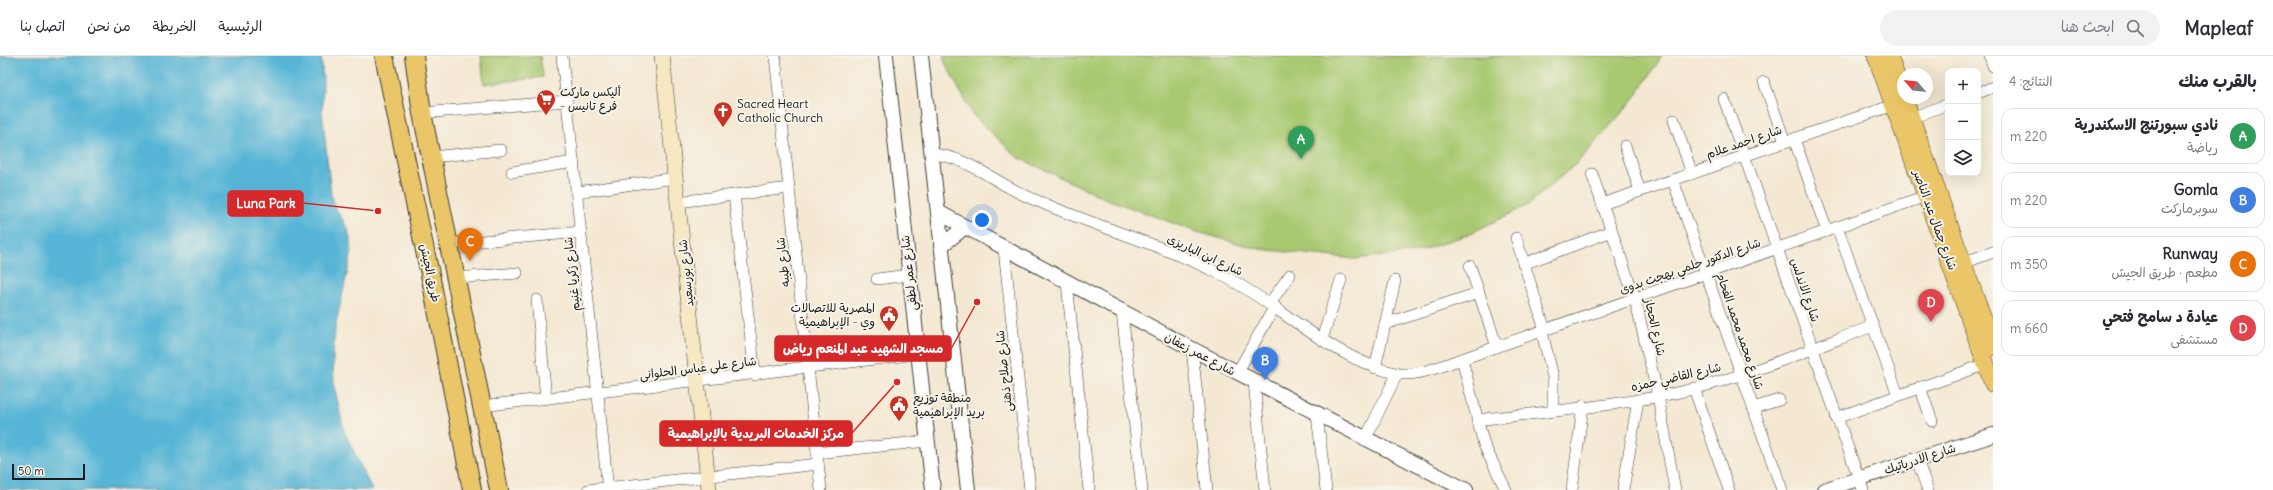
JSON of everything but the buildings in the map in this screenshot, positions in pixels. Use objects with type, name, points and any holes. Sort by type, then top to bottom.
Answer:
[{"type":"highway","name":"طريق الجيش","points":[[384,56],[432,284],[472,490]]},
{"type":"highway","name":"طريق الجيش","points":[[414,56],[422,113],[499,490]]},
{"type":"main road","name":"شارع بورسعيد","points":[[662,56],[708,483]]},
{"type":"main road","name":"شارع جمال عبد الناصر","points":[[1876,56],[1897,94]]},
{"type":"main road","name":"شارع جمال عبد الناصر","points":[[1889,56],[1897,87]]},
{"type":"main road","name":"شارع جمال عبد الناصر","points":[[1901,104],[1926,196],[1993,384]]},
{"type":"main road","name":"شارع جمال عبد الناصر","points":[[1903,104],[1911,118],[1993,347]]},
{"type":"street","name":"شارع زكريا غنيم","points":[[562,56],[608,489]]},
{"type":"street","name":"شارع طيبه","points":[[775,56],[821,490]]},
{"type":"street","name":"شارع عمر لطفي","points":[[886,56],[932,490]]},
{"type":"street","points":[[922,56],[968,490]]},
{"type":"street","points":[[1990,56],[1993,66]]},
{"type":"street","points":[[1764,82],[1789,140],[1832,229],[1873,326],[1898,395]]},
{"type":"street","points":[[1981,92],[1993,88]]},
{"type":"street","name":"شارع الاندلس","points":[[1724,99],[1836,418],[1861,484]]},
{"type":"street","name":"شارع احمد علام","points":[[1602,204],[1744,156],[1897,100]]},
{"type":"street","points":[[422,113],[567,101]]},
{"type":"street","points":[[1911,118],[1945,105]]},
{"type":"street","points":[[1674,120],[1692,174]]},
{"type":"street","points":[[1625,146],[1640,191]]},
{"type":"street","points":[[431,157],[501,150]]},
{"type":"street","name":"شارع ابن الباريزى","points":[[932,154],[953,157],[1030,198],[1188,259],[1229,279],[1272,304],[1322,339],[1375,368],[1396,374],[1424,371],[1462,359]]},
{"type":"street","points":[[512,172],[573,162]]},
{"type":"street","name":"شارع الحجاز","points":[[1592,174],[1635,299],[1658,396],[1675,490]]},
{"type":"street","points":[[577,192],[675,178]]},
{"type":"street","name":"شارع محمد محمد الفحام","points":[[1673,180],[1782,490]]},
{"type":"street","points":[[678,202],[789,188]]},
{"type":"street","points":[[734,195],[755,375]]},
{"type":"street","name":"شارع الدكتور حلمي بهجت بدوى","points":[[1462,359],[1926,196]]},
{"type":"street","name":"شارع عمر زعفان","points":[[938,212],[1067,283],[1254,382],[1365,440],[1466,490]]},
{"type":"street","points":[[942,246],[965,227]]},
{"type":"street","points":[[1523,264],[1612,231]]},
{"type":"street","points":[[449,244],[581,232]]},
{"type":"street","points":[[1516,238],[1543,331],[1553,377],[1553,410]]},
{"type":"street","name":"شارع صلاح ذهنى","points":[[1004,249],[1030,490]]},
{"type":"street","points":[[1963,263],[1993,252]]},
{"type":"street","points":[[1470,266],[1497,347]]},
{"type":"street","points":[[456,278],[517,273]]},
{"type":"street","points":[[877,279],[909,275]]},
{"type":"street","points":[[1237,373],[1272,304],[1290,275]]},
{"type":"street","points":[[1322,339],[1341,280]]},
{"type":"street","points":[[1375,368],[1395,281]]},
{"type":"street","points":[[1067,283],[1089,490]]},
{"type":"street","points":[[1385,324],[1478,293]]},
{"type":"street","points":[[537,300],[546,399]]},
{"type":"street","points":[[1122,312],[1142,490]]},
{"type":"street","name":"شارع القاضي حمزه","points":[[1477,420],[1638,400],[1694,388],[1741,374],[1873,326]]},
{"type":"street","points":[[1192,349],[1207,490]]},
{"type":"street","name":"شارع على عباس الحلوانى","points":[[482,406],[808,369],[917,354]]},
{"type":"street","points":[[1462,359],[1484,445],[1506,490]]},
{"type":"street","points":[[1836,418],[1986,364]]},
{"type":"street","points":[[1365,440],[1396,374]]},
{"type":"street","points":[[1254,382],[1265,490]]},
{"type":"street","points":[[1920,387],[1932,421]]},
{"type":"street","points":[[1694,388],[1730,490]]},
{"type":"street","points":[[1623,490],[1638,400]]},
{"type":"street","points":[[1753,408],[1779,400]]},
{"type":"street","points":[[1572,490],[1583,406]]},
{"type":"street","points":[[1317,415],[1326,490]]},
{"type":"street","name":"شارع الادرياتيك","points":[[1824,490],[1861,484],[1917,460],[1993,435]]},
{"type":"street","points":[[817,453],[927,441]]},
{"type":"street","points":[[1917,460],[1928,490]]},
{"type":"street","points":[[588,490],[708,483],[818,464]]},
{"type":"green space","points":[[481,56],[540,56],[543,77],[484,84]]},
{"type":"green space","points":[[944,56],[1662,56],[1634,99],[1579,161],[1528,205],[1469,234],[1417,252],[1355,259],[1259,249],[1197,232],[1107,199],[1017,157],[973,115],[945,63]]},
{"type":"water","points":[[0,56],[321,56],[323,81],[322,111],[331,195],[336,209],[348,229],[352,251],[335,328],[333,355],[334,385],[344,431],[372,490],[0,490]]},
{"type":"place","name":"أليكس ماركت - فرع تانيس","points":[[546,116]]},
{"type":"place","name":"Sacred Heart Catholic Church","points":[[723,128]]},
{"type":"place","name":"نادي سبورتنج الاسكندرية","points":[[1301,159]]},
{"type":"place","name":"Luna Park","points":[[378,211]]},
{"type":"place","name":"Runway","points":[[470,261]]},
{"type":"place","name":"مسجد الشهيد عبد المنعم رياض","points":[[977,302]]},
{"type":"place","name":"عيادة د سامح فتحي","points":[[1931,322]]},
{"type":"place","name":"المصرية للاتصالات وي - الإبراهيمية","points":[[889,332]]},
{"type":"place","name":"Gomla","points":[[1265,380]]},
{"type":"place","name":"مركز الخدمات البريدية بالإبراهيمية","points":[[897,382]]},
{"type":"place","name":"منطقة توزيع بريد الإبراهيمية","points":[[899,422]]}]
